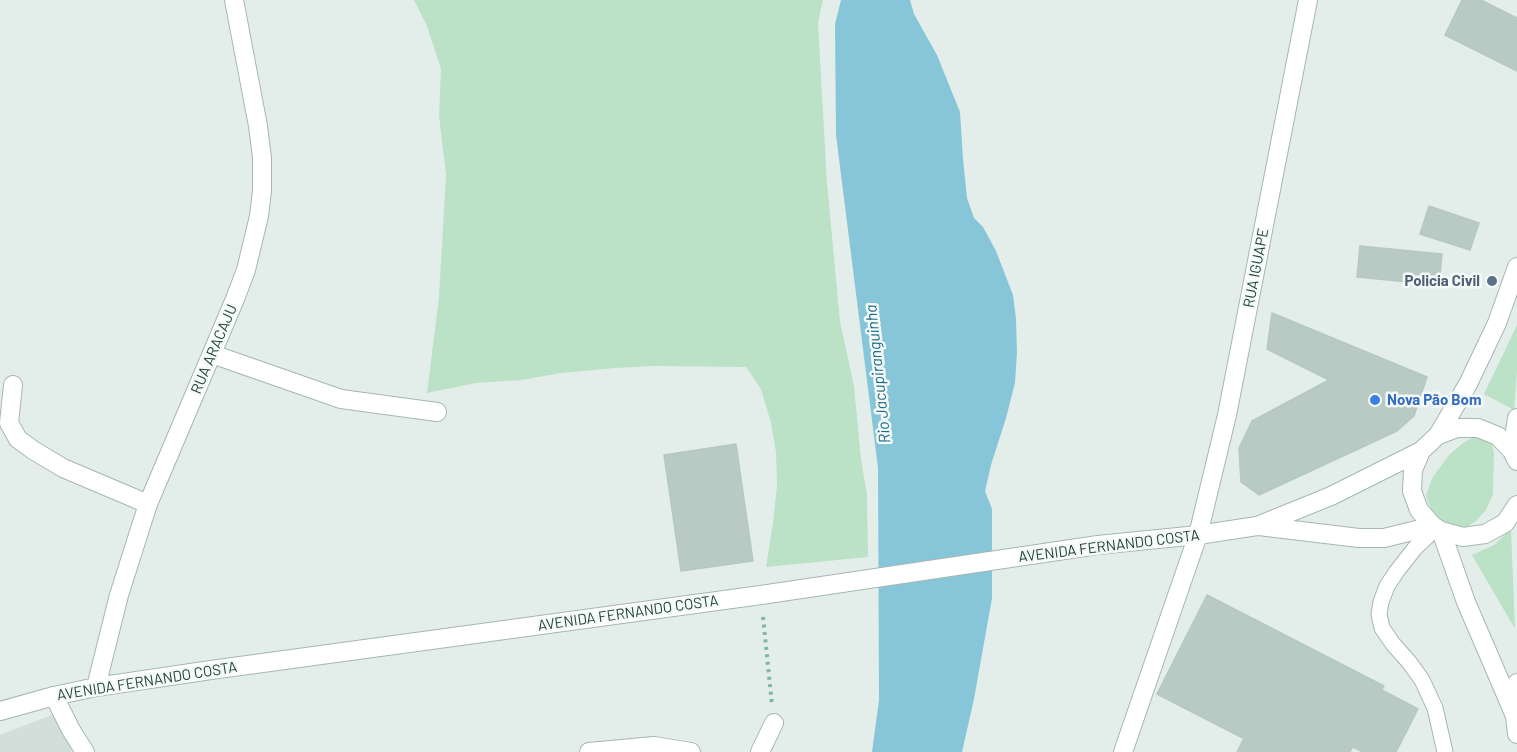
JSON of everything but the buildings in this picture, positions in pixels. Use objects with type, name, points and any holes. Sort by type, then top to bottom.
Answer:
[{"type":"street","name":"RUA ARACAJU","points":[[96,687],[119,595],[148,504],[246,270],[259,216],[262,158],[234,0]]},
{"type":"street","name":"RUA IGUAPE","points":[[1123,752],[1198,535],[1227,415],[1308,0]]},
{"type":"street","points":[[1516,725],[1436,528],[1419,510],[1412,491],[1413,470],[1421,452],[1438,435],[1468,384],[1497,323],[1517,267]]},
{"type":"street","points":[[212,354],[341,399],[437,412]]},
{"type":"street","points":[[13,385],[9,423],[18,439],[63,468],[148,504]]},
{"type":"street","points":[[1515,456],[1517,418]]},
{"type":"street","points":[[1438,435],[1457,428],[1478,428],[1498,436],[1515,456]]},
{"type":"street","name":"AVENIDA FERNANDO COSTA","points":[[0,711],[96,687],[766,594],[1098,545],[1198,535],[1257,526],[1331,496],[1421,452]]},
{"type":"street","points":[[1436,528],[1463,537],[1485,534],[1505,522],[1517,505]]},
{"type":"street","name":"AVENIDA FERNANDO COSTA","points":[[1257,526],[1359,538],[1384,538],[1436,528]]},
{"type":"street","points":[[1516,725],[1517,683]]},
{"type":"street","points":[[54,696],[85,752]]},
{"type":"street","points":[[760,752],[774,723]]},
{"type":"street","points":[[590,752],[654,746],[691,752]]},
{"type":"lane","points":[[1436,528],[1415,548],[1387,586],[1379,614],[1382,628],[1387,636],[1422,680],[1435,708],[1445,752]]},
{"type":"path","points":[[766,594],[774,723]]},
{"type":"shaded area","points":[[57,713],[72,752],[0,752],[0,735]]},
{"type":"green space","points":[[414,0],[823,0],[818,22],[827,183],[840,322],[854,386],[867,495],[868,557],[766,567],[777,485],[776,452],[771,423],[761,389],[746,367],[615,368],[561,373],[522,380],[476,383],[427,393],[439,297],[446,174],[439,116],[441,69],[427,26]]},
{"type":"green space","points":[[1517,325],[1517,371],[1514,410],[1484,394]]},
{"type":"green space","points":[[1478,435],[1491,437],[1494,454],[1493,494],[1486,510],[1464,529],[1445,526],[1433,514],[1426,496],[1432,478],[1449,455],[1464,442]]},
{"type":"green space","points":[[1511,529],[1515,629],[1472,555],[1494,545]]},
{"type":"water","name":"Rio Jacupiranguinha","points":[[841,0],[910,0],[914,14],[937,55],[960,112],[967,198],[974,218],[983,227],[996,251],[1013,295],[1017,352],[1015,383],[985,491],[992,509],[992,598],[962,752],[872,752],[879,700],[878,468],[836,135],[835,24]]},
{"type":"place","name":"Policia Civil","points":[[1492,281]]},
{"type":"place","name":"Nova Pão Bom","points":[[1375,400]]}]
